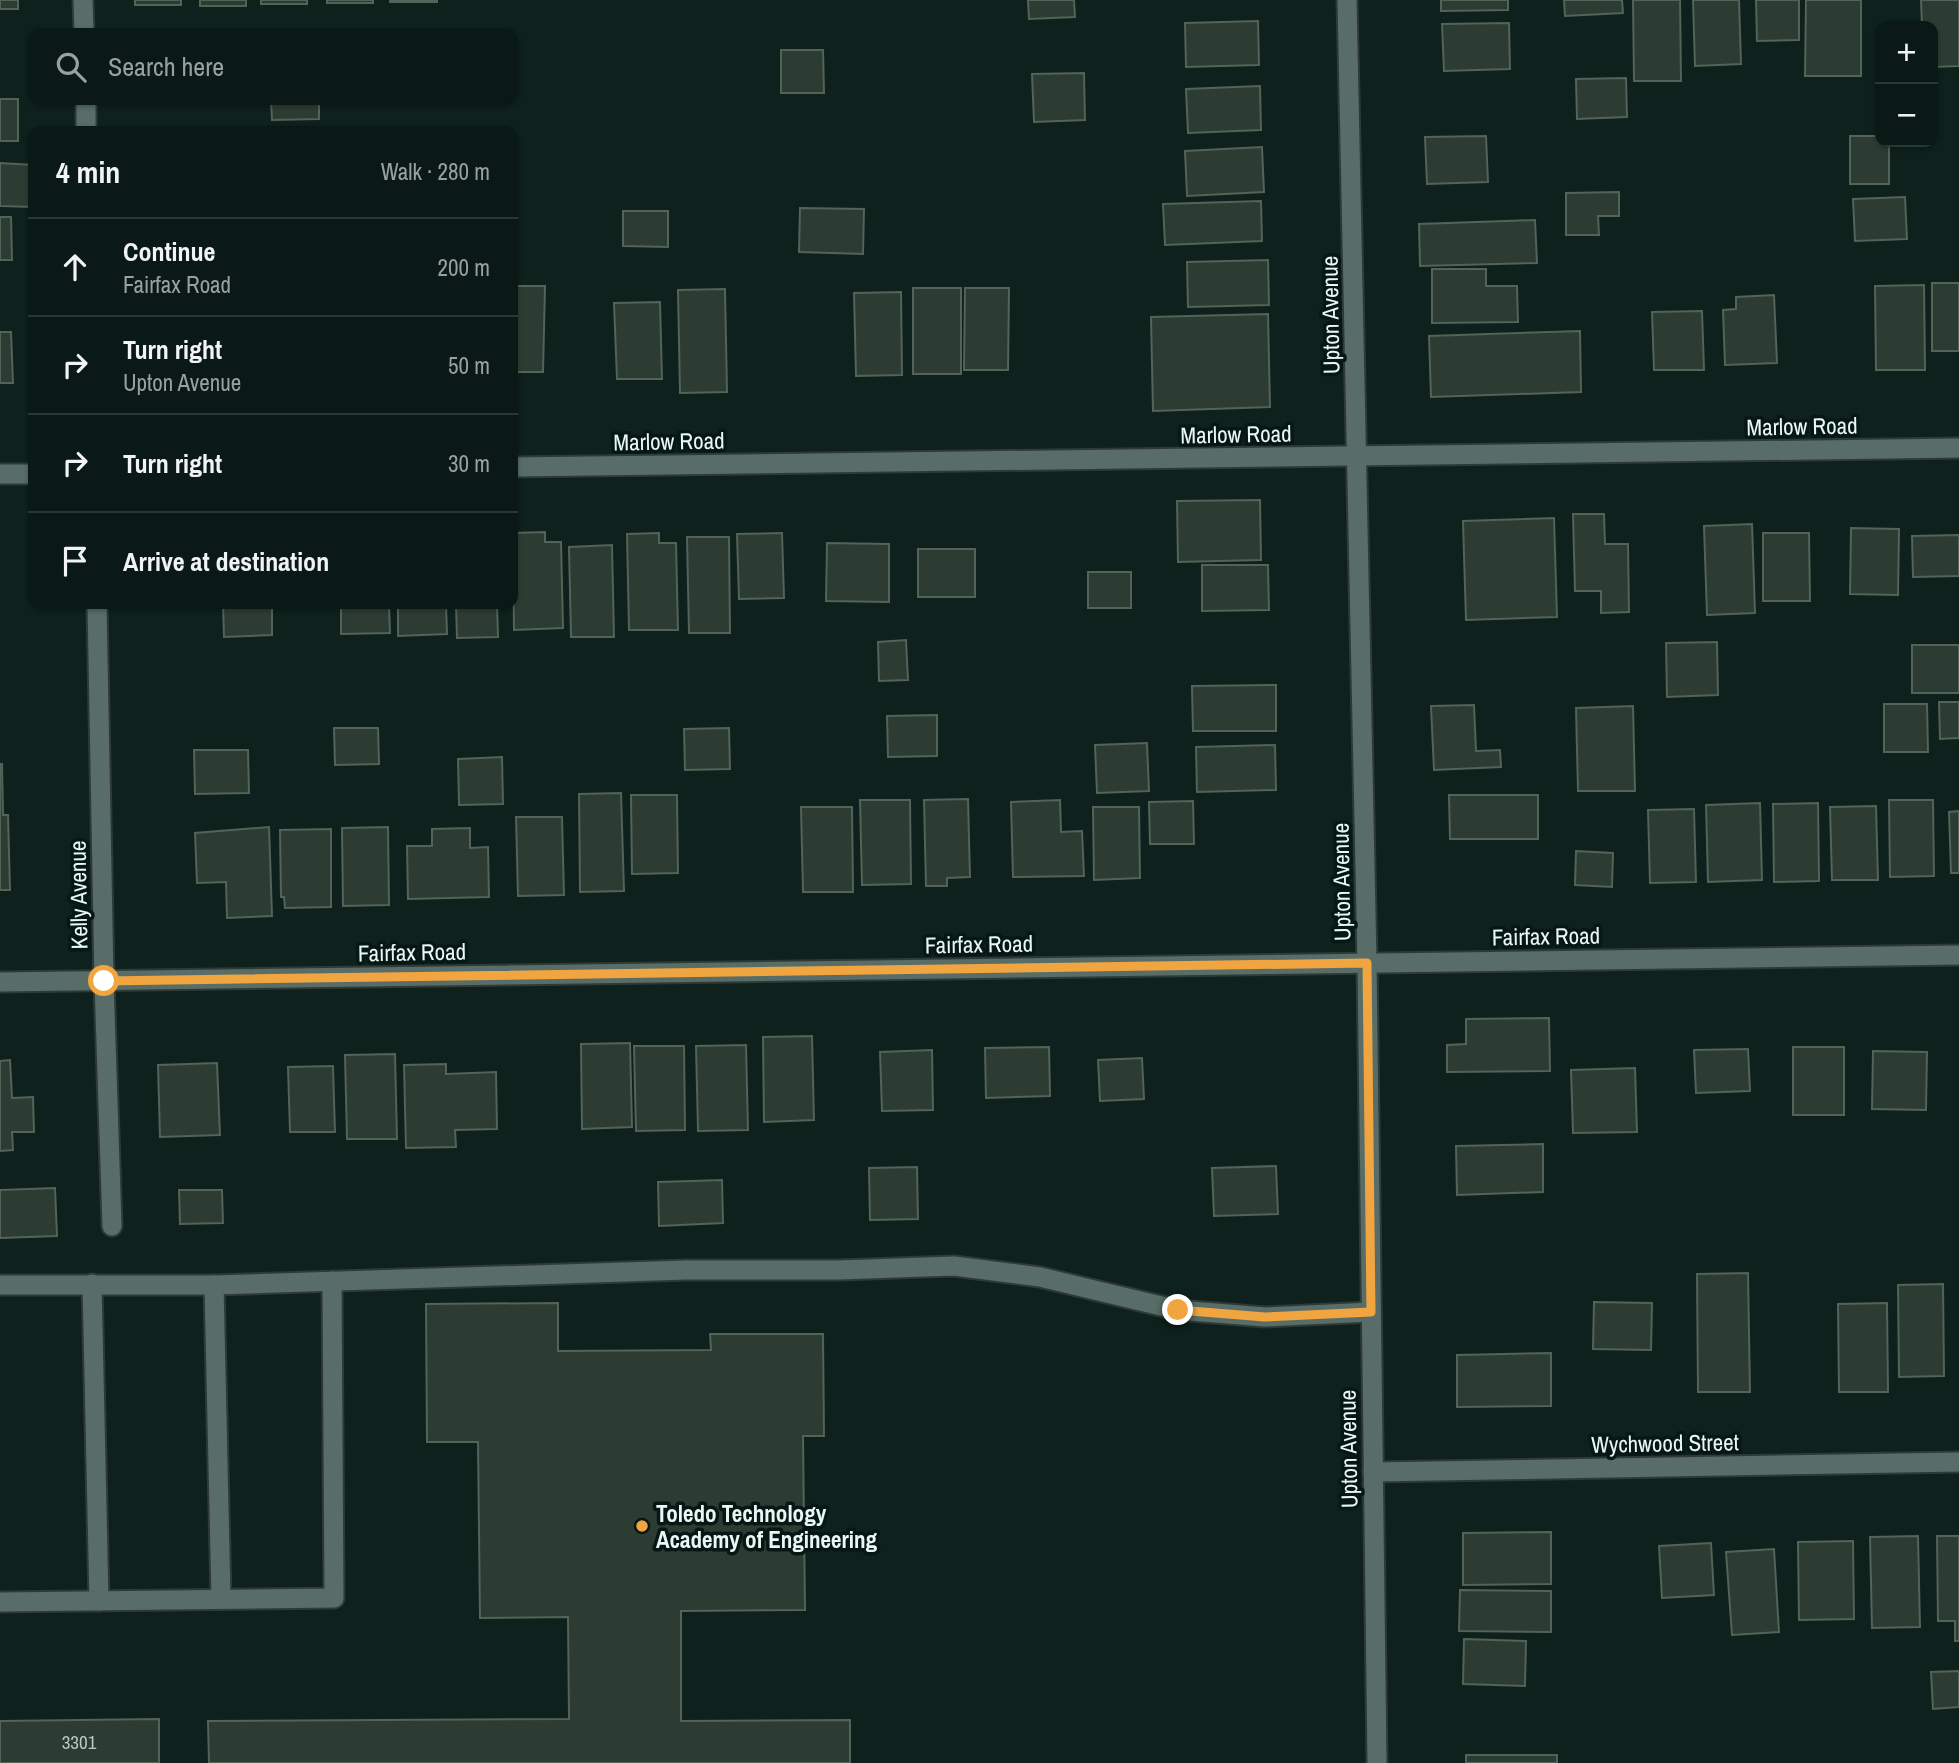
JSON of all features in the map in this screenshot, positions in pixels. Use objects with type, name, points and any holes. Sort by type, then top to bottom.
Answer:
[{"type":"street","points":[[83,0],[84,28]]},
{"type":"street","name":"Upton Avenue","points":[[1347,0],[1367,963],[1377,1763]]},
{"type":"street","points":[[86,105],[86,126]]},
{"type":"street","name":"Marlow Road","points":[[518,467],[1959,448]]},
{"type":"street","points":[[0,474],[28,474]]},
{"type":"street","name":"Kelly Avenue","points":[[97,609],[112,1226]]},
{"type":"street","name":"Fairfax Road","points":[[0,982],[1959,955]]},
{"type":"street","points":[[0,1285],[214,1285],[686,1270],[839,1270],[954,1266],[1040,1277],[1178,1310],[1265,1317],[1371,1312]]},
{"type":"street","points":[[0,1602],[334,1598],[332,1281]]},
{"type":"street","points":[[92,1283],[99,1601]]},
{"type":"street","points":[[214,1285],[221,1598]]},
{"type":"street","name":"Wychwood Street","points":[[1373,1472],[1959,1462]]},
{"type":"building","points":[[0,0],[18,0],[18,9],[0,9]]},
{"type":"building","points":[[135,0],[181,0],[181,5],[135,5]]},
{"type":"building","points":[[200,0],[246,0],[246,6],[200,6]]},
{"type":"building","points":[[261,0],[307,0],[307,4],[261,4]]},
{"type":"building","points":[[327,0],[373,0],[373,3],[327,3]]},
{"type":"building","points":[[437,0],[437,2],[390,2]]},
{"type":"building","points":[[1028,0],[1074,0],[1075,17],[1029,19]]},
{"type":"building","points":[[1441,0],[1508,0],[1508,10],[1441,11]]},
{"type":"building","points":[[1564,0],[1622,0],[1623,13],[1565,16]]},
{"type":"building","points":[[1633,0],[1680,0],[1681,81],[1634,81]]},
{"type":"building","points":[[1693,0],[1739,0],[1741,64],[1695,66]]},
{"type":"building","points":[[1756,0],[1799,0],[1799,40],[1757,41]]},
{"type":"building","points":[[1806,0],[1861,0],[1861,76],[1805,76]]},
{"type":"building","points":[[1921,0],[1959,0],[1959,66],[1938,67],[1938,21],[1922,21]]},
{"type":"building","points":[[1258,21],[1259,65],[1186,67],[1185,23]]},
{"type":"building","points":[[1509,23],[1510,69],[1444,71],[1442,24]]},
{"type":"building","points":[[781,50],[823,50],[824,93],[781,93]]},
{"type":"building","points":[[1084,73],[1085,120],[1034,122],[1032,74]]},
{"type":"building","points":[[1626,78],[1627,117],[1577,119],[1576,79]]},
{"type":"building","points":[[1260,86],[1261,130],[1188,133],[1186,89]]},
{"type":"building","points":[[0,99],[18,99],[18,141],[0,141]]},
{"type":"building","points":[[271,105],[319,105],[319,119],[272,120]]},
{"type":"building","points":[[1486,136],[1488,182],[1427,184],[1425,137]]},
{"type":"building","points":[[1850,136],[1875,136],[1875,147],[1889,147],[1889,184],[1850,184]]},
{"type":"building","points":[[1262,147],[1264,192],[1187,196],[1185,151]]},
{"type":"building","points":[[0,163],[28,165],[28,207],[0,206]]},
{"type":"building","points":[[1619,192],[1619,216],[1598,216],[1599,235],[1566,235],[1566,193]]},
{"type":"building","points":[[1905,197],[1907,239],[1855,241],[1853,199]]},
{"type":"building","points":[[1261,201],[1262,241],[1165,245],[1163,204]]},
{"type":"building","points":[[800,208],[864,209],[863,254],[799,252]]},
{"type":"building","points":[[623,211],[668,211],[668,247],[623,246]]},
{"type":"building","points":[[0,217],[11,217],[12,260],[0,260]]},
{"type":"building","points":[[1535,220],[1537,263],[1420,266],[1419,224]]},
{"type":"building","points":[[1268,260],[1269,305],[1188,307],[1187,262]]},
{"type":"building","points":[[1432,269],[1486,269],[1486,286],[1517,286],[1518,322],[1432,323]]},
{"type":"building","points":[[1932,283],[1959,283],[1959,351],[1932,351]]},
{"type":"building","points":[[1924,285],[1925,370],[1876,370],[1875,286]]},
{"type":"building","points":[[518,286],[545,286],[543,372],[518,372]]},
{"type":"building","points":[[913,288],[961,288],[961,374],[913,374]]},
{"type":"building","points":[[965,288],[1009,288],[1008,370],[964,370]]},
{"type":"building","points":[[725,289],[727,392],[680,393],[678,290]]},
{"type":"building","points":[[901,292],[902,375],[856,376],[854,293]]},
{"type":"building","points":[[1774,295],[1777,363],[1725,365],[1723,310],[1736,309],[1736,297]]},
{"type":"building","points":[[660,302],[662,379],[617,379],[614,303]]},
{"type":"building","points":[[1702,311],[1704,370],[1654,370],[1652,312]]},
{"type":"building","points":[[1268,314],[1270,407],[1153,411],[1151,317]]},
{"type":"building","points":[[1580,331],[1581,392],[1431,397],[1429,336]]},
{"type":"building","points":[[0,332],[11,332],[13,383],[0,383]]},
{"type":"building","points":[[1260,500],[1261,560],[1178,562],[1177,501]]},
{"type":"building","points":[[1573,514],[1604,514],[1605,544],[1628,544],[1629,612],[1601,613],[1601,591],[1575,591]]},
{"type":"building","points":[[1554,518],[1557,617],[1466,620],[1463,521]]},
{"type":"building","points":[[1752,524],[1755,613],[1707,615],[1704,526]]},
{"type":"building","points":[[1851,528],[1899,529],[1898,595],[1850,594]]},
{"type":"building","points":[[545,532],[545,542],[561,542],[563,628],[514,630],[514,609],[518,609],[518,533]]},
{"type":"building","points":[[659,533],[659,543],[676,543],[678,630],[629,630],[627,534]]},
{"type":"building","points":[[782,533],[784,598],[739,599],[737,534]]},
{"type":"building","points":[[1763,533],[1809,533],[1810,601],[1763,601]]},
{"type":"building","points":[[1959,535],[1959,576],[1913,577],[1912,536]]},
{"type":"building","points":[[687,537],[729,537],[730,633],[689,633]]},
{"type":"building","points":[[827,543],[889,544],[889,602],[826,601]]},
{"type":"building","points":[[612,545],[614,637],[571,637],[569,547]]},
{"type":"building","points":[[918,549],[975,549],[975,597],[918,597]]},
{"type":"building","points":[[1202,565],[1268,565],[1269,610],[1202,611]]},
{"type":"building","points":[[1088,572],[1131,572],[1131,608],[1088,608]]},
{"type":"building","points":[[223,609],[272,609],[272,635],[224,637]]},
{"type":"building","points":[[341,609],[389,609],[390,633],[341,634]]},
{"type":"building","points":[[398,609],[446,609],[447,634],[398,636]]},
{"type":"building","points":[[456,609],[497,609],[498,637],[457,638]]},
{"type":"building","points":[[906,640],[908,680],[879,681],[878,642]]},
{"type":"building","points":[[1717,642],[1718,695],[1667,697],[1666,643]]},
{"type":"building","points":[[1912,645],[1959,645],[1959,693],[1912,693]]},
{"type":"building","points":[[1276,685],[1276,731],[1193,731],[1192,686]]},
{"type":"building","points":[[1939,702],[1959,702],[1959,738],[1940,739]]},
{"type":"building","points":[[1884,704],[1927,704],[1928,752],[1884,752]]},
{"type":"building","points":[[1474,705],[1476,751],[1500,750],[1501,767],[1434,770],[1431,706]]},
{"type":"building","points":[[1633,706],[1635,791],[1578,791],[1576,708]]},
{"type":"building","points":[[937,715],[937,756],[888,757],[887,716]]},
{"type":"building","points":[[334,728],[378,728],[379,764],[335,765]]},
{"type":"building","points":[[729,728],[730,769],[685,770],[684,729]]},
{"type":"building","points":[[1147,743],[1149,791],[1097,793],[1095,745]]},
{"type":"building","points":[[1275,745],[1276,790],[1197,792],[1196,747]]},
{"type":"building","points":[[194,750],[248,750],[249,793],[195,794]]},
{"type":"building","points":[[502,757],[503,804],[459,805],[458,759]]},
{"type":"building","points":[[0,764],[3,815],[8,815],[10,890],[0,890]]},
{"type":"building","points":[[621,793],[624,891],[580,892],[579,794]]},
{"type":"building","points":[[631,795],[677,795],[678,873],[632,874]]},
{"type":"building","points":[[1449,795],[1538,795],[1538,839],[1450,839]]},
{"type":"building","points":[[968,799],[970,877],[947,878],[947,886],[926,886],[924,800]]},
{"type":"building","points":[[860,800],[910,800],[911,884],[862,885]]},
{"type":"building","points":[[1060,800],[1061,832],[1082,831],[1084,876],[1013,877],[1011,802]]},
{"type":"building","points":[[1889,800],[1933,800],[1934,876],[1890,877]]},
{"type":"building","points":[[1193,801],[1194,844],[1150,844],[1149,802]]},
{"type":"building","points":[[1760,803],[1762,880],[1708,882],[1706,805]]},
{"type":"building","points":[[1818,803],[1819,881],[1774,882],[1773,804]]},
{"type":"building","points":[[1876,806],[1878,880],[1832,880],[1830,807]]},
{"type":"building","points":[[801,807],[852,807],[853,892],[803,892]]},
{"type":"building","points":[[1093,807],[1139,807],[1140,878],[1094,880]]},
{"type":"building","points":[[1694,809],[1696,882],[1650,883],[1648,810]]},
{"type":"building","points":[[1959,811],[1959,873],[1951,873],[1949,812]]},
{"type":"building","points":[[516,817],[562,817],[564,895],[518,896]]},
{"type":"building","points":[[269,827],[272,916],[227,918],[226,882],[197,883],[195,833]]},
{"type":"building","points":[[388,827],[389,905],[343,906],[342,828]]},
{"type":"building","points":[[470,828],[470,848],[488,847],[489,897],[408,899],[407,846],[432,846],[432,829]]},
{"type":"building","points":[[331,829],[331,907],[285,908],[284,897],[281,897],[280,830]]},
{"type":"building","points":[[1576,851],[1613,853],[1612,887],[1575,885]]},
{"type":"building","points":[[1549,1018],[1550,1071],[1447,1072],[1447,1045],[1466,1044],[1466,1019]]},
{"type":"building","points":[[812,1036],[814,1120],[764,1122],[763,1037]]},
{"type":"building","points":[[630,1043],[632,1127],[582,1129],[581,1044]]},
{"type":"building","points":[[746,1045],[748,1130],[698,1131],[696,1046]]},
{"type":"building","points":[[634,1046],[684,1046],[685,1130],[636,1131]]},
{"type":"building","points":[[1049,1047],[1050,1096],[986,1098],[985,1048]]},
{"type":"building","points":[[1793,1047],[1844,1047],[1844,1115],[1793,1115]]},
{"type":"building","points":[[1748,1049],[1750,1091],[1696,1093],[1694,1050]]},
{"type":"building","points":[[932,1050],[933,1110],[882,1111],[880,1052]]},
{"type":"building","points":[[1873,1051],[1927,1052],[1926,1110],[1872,1109]]},
{"type":"building","points":[[395,1054],[397,1139],[347,1139],[345,1055]]},
{"type":"building","points":[[1142,1058],[1144,1099],[1100,1101],[1098,1060]]},
{"type":"building","points":[[10,1060],[12,1098],[33,1097],[34,1132],[12,1132],[13,1150],[0,1151],[0,1061]]},
{"type":"building","points":[[217,1063],[220,1135],[160,1137],[158,1065]]},
{"type":"building","points":[[446,1064],[446,1074],[496,1072],[497,1129],[455,1130],[456,1147],[406,1148],[404,1065]]},
{"type":"building","points":[[333,1066],[335,1132],[290,1132],[288,1067]]},
{"type":"building","points":[[1635,1068],[1637,1132],[1573,1133],[1571,1070]]},
{"type":"building","points":[[1543,1144],[1543,1192],[1457,1195],[1456,1146]]},
{"type":"building","points":[[1276,1166],[1278,1214],[1214,1216],[1212,1168]]},
{"type":"building","points":[[917,1167],[918,1219],[870,1220],[869,1168]]},
{"type":"building","points":[[722,1180],[723,1223],[659,1226],[658,1182]]},
{"type":"building","points":[[55,1188],[57,1236],[0,1238],[0,1190]]},
{"type":"building","points":[[179,1190],[222,1190],[223,1223],[180,1224]]},
{"type":"building","points":[[1748,1273],[1750,1392],[1698,1392],[1697,1274]]},
{"type":"building","points":[[1943,1284],[1944,1376],[1899,1377],[1898,1285]]},
{"type":"building","points":[[1594,1302],[1652,1303],[1651,1350],[1593,1349]]},
{"type":"building","name":"Toledo Technology Academy of Engineering","points":[[558,1303],[558,1351],[711,1350],[710,1334],[823,1334],[824,1436],[803,1436],[805,1610],[681,1611],[681,1721],[850,1720],[850,1763],[209,1763],[208,1721],[569,1719],[568,1617],[480,1618],[478,1442],[427,1442],[426,1304]]},
{"type":"building","points":[[1887,1303],[1888,1392],[1839,1392],[1838,1304]]},
{"type":"building","points":[[1551,1353],[1551,1406],[1457,1407],[1457,1355]]},
{"type":"building","points":[[1551,1532],[1551,1584],[1463,1585],[1463,1533]]},
{"type":"building","points":[[1918,1536],[1920,1627],[1872,1628],[1870,1537]]},
{"type":"building","points":[[1937,1536],[1959,1536],[1959,1641],[1955,1641],[1955,1621],[1938,1621]]},
{"type":"building","points":[[1853,1541],[1854,1619],[1799,1620],[1798,1542]]},
{"type":"building","points":[[1711,1543],[1714,1595],[1662,1598],[1659,1546]]},
{"type":"building","points":[[1774,1549],[1779,1632],[1732,1635],[1726,1552]]},
{"type":"building","points":[[1460,1590],[1551,1591],[1551,1632],[1459,1631]]},
{"type":"building","points":[[1464,1639],[1526,1641],[1525,1686],[1463,1684]]},
{"type":"building","points":[[1959,1671],[1959,1707],[1933,1709],[1931,1672]]},
{"type":"building","points":[[159,1719],[159,1763],[0,1763],[0,1721]]},
{"type":"building","points":[[1466,1755],[1557,1755],[1557,1763],[1466,1763]]},
{"type":"place","name":"Toledo Technology Academy of Engineering","points":[[642,1526]]},
{"type":"route","points":[[104,981],[1367,963],[1371,1312],[1265,1317],[1178,1310]]}]
